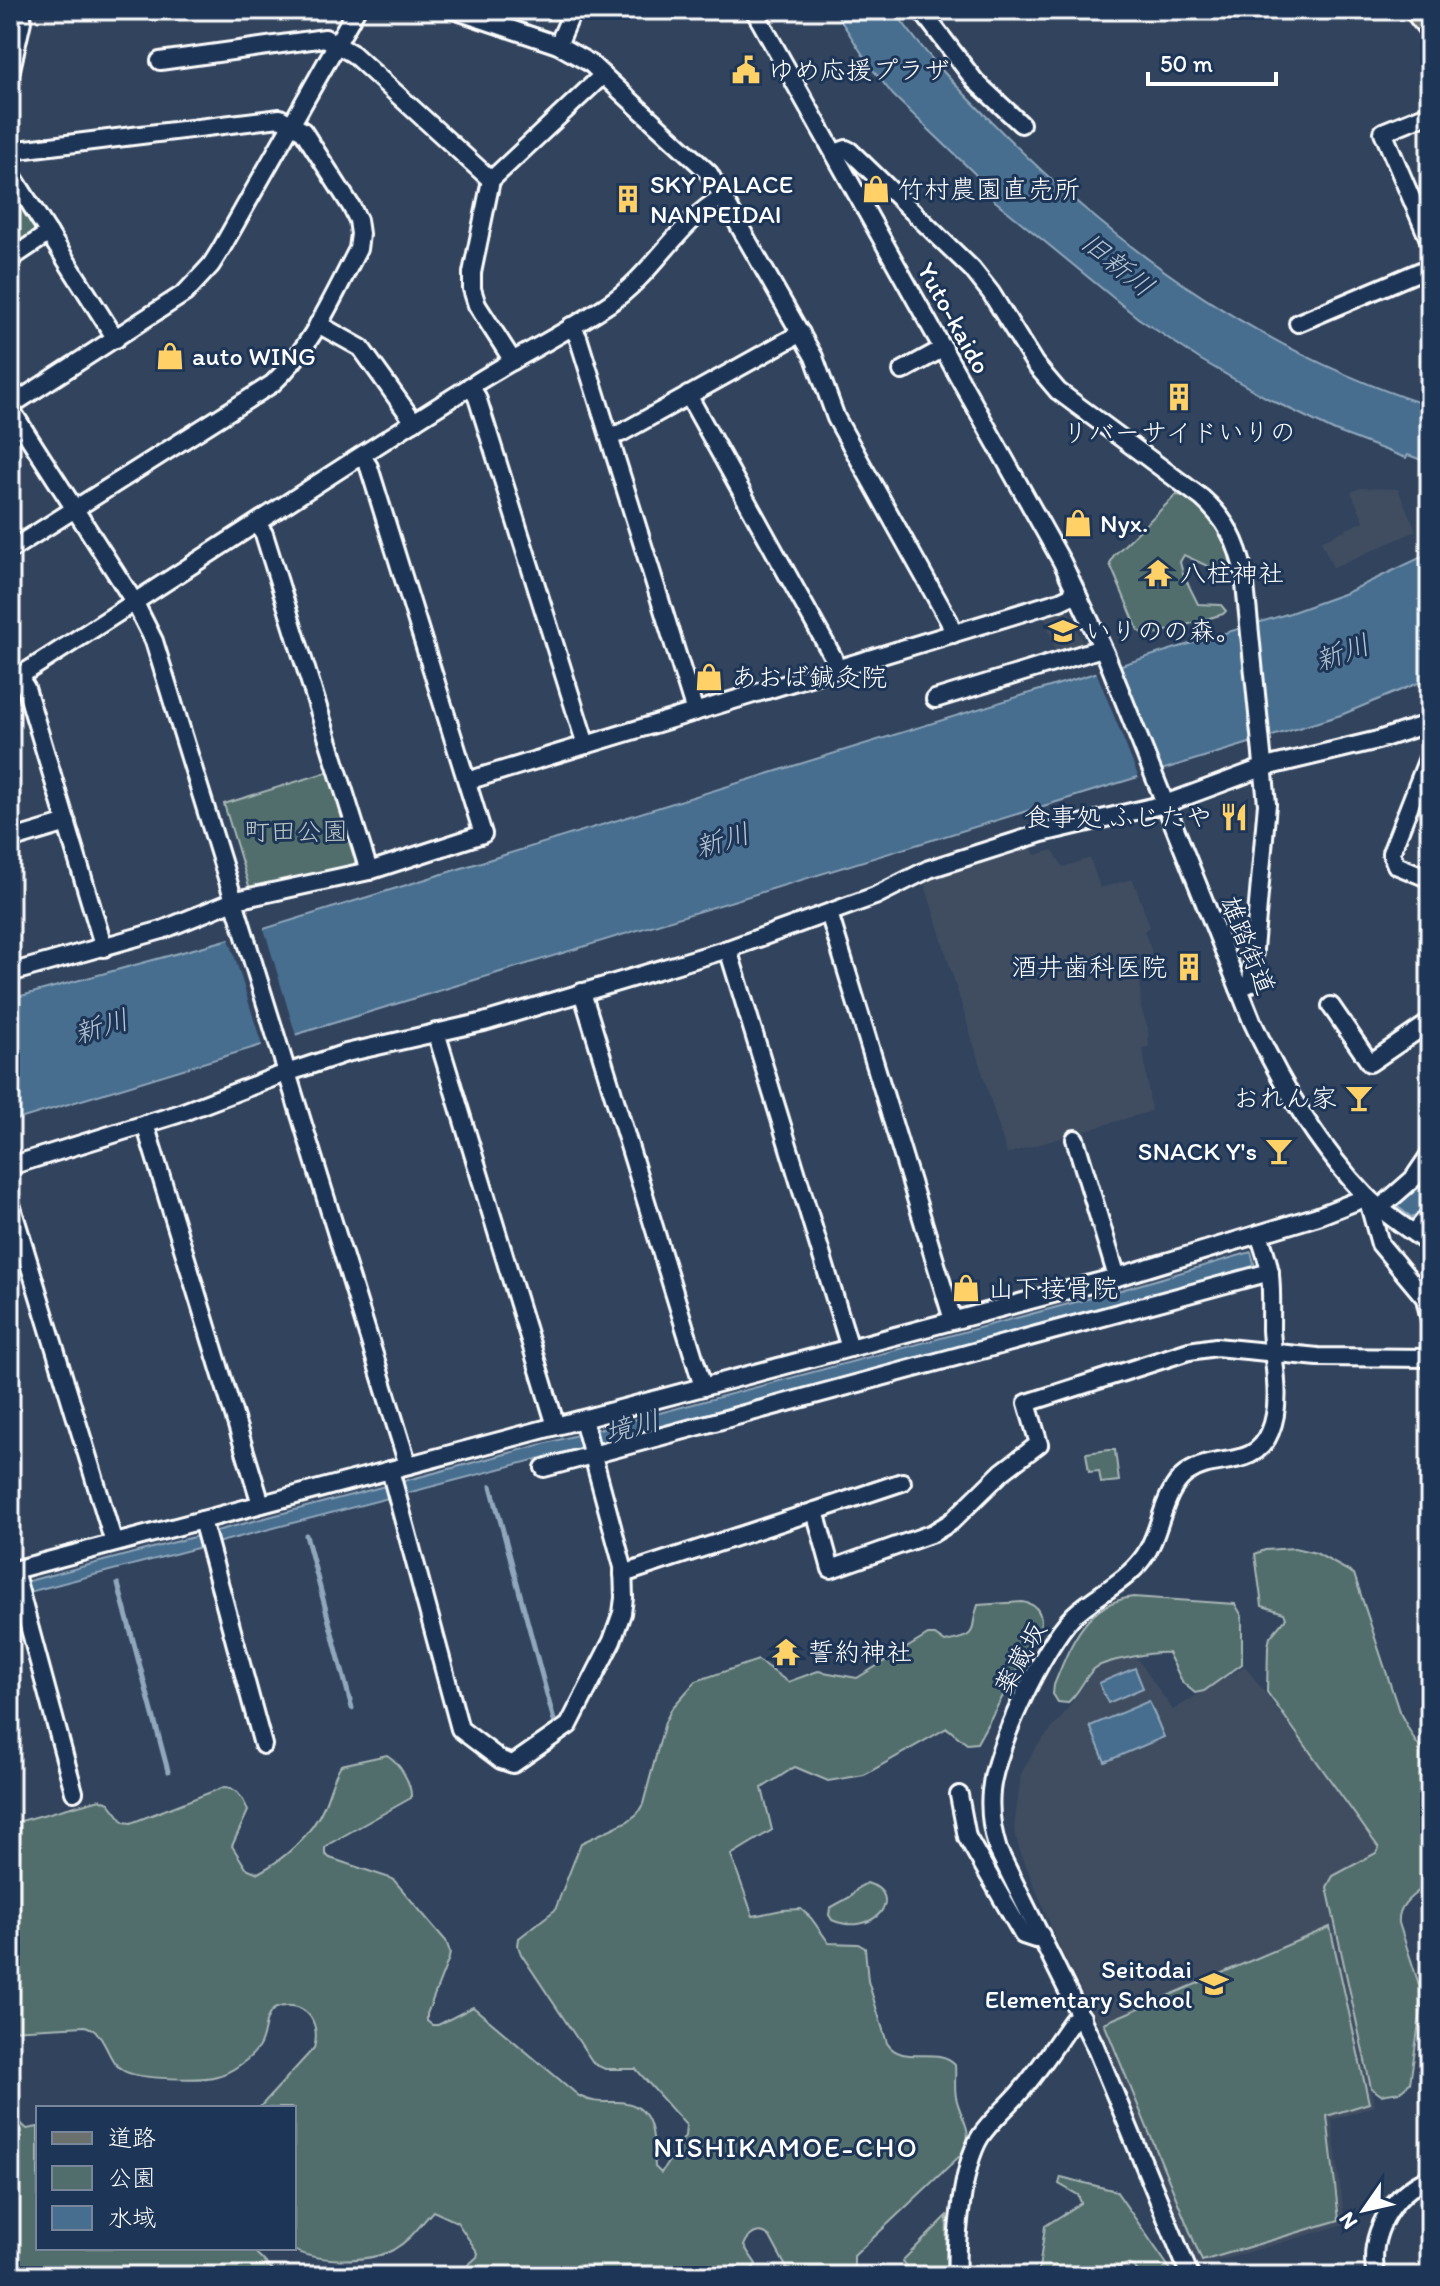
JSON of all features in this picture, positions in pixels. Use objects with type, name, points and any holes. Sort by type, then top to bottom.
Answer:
[{"type":"main road","points":[[1416,10],[1430,28]]},
{"type":"street","points":[[10,74],[22,10]]},
{"type":"street","points":[[356,10],[221,249],[199,280],[170,304],[10,407],[135,603],[154,641],[242,918],[408,1465]]},
{"type":"street","points":[[454,10],[558,45],[590,63],[700,163],[724,196],[814,357],[836,418],[949,621],[953,634]]},
{"type":"street","points":[[558,45],[573,10]]},
{"type":"street","name":"Yuto-kaido","points":[[754,10],[944,348],[1077,593],[1103,650]]},
{"type":"street","points":[[921,10],[975,81],[1021,124]]},
{"type":"street","points":[[160,61],[325,38],[353,54],[491,180]]},
{"type":"street","points":[[513,361],[477,305],[472,289],[472,273],[491,180],[603,75]]},
{"type":"street","points":[[1430,113],[1383,132],[1430,242]]},
{"type":"street","points":[[10,151],[280,118],[303,131],[351,206],[360,234],[358,249],[301,353],[272,384],[10,550]]},
{"type":"street","points":[[835,153],[846,149],[850,151],[972,269],[991,293],[1035,364],[1058,391],[1212,506],[1227,526],[1238,549],[1244,574],[1265,762],[1267,820],[1251,983],[1239,988]]},
{"type":"street","points":[[10,172],[116,339]]},
{"type":"street","points":[[104,948],[26,688],[14,680],[470,386],[627,290],[680,233],[713,202],[724,196]]},
{"type":"street","points":[[10,259],[49,233]]},
{"type":"street","points":[[1298,323],[1430,267]]},
{"type":"street","points":[[318,324],[361,348],[414,422]]},
{"type":"street","points":[[571,326],[578,337],[695,712]]},
{"type":"street","points":[[609,436],[621,433],[801,333]]},
{"type":"street","points":[[902,371],[944,348]]},
{"type":"street","points":[[470,386],[477,397],[586,745]]},
{"type":"street","points":[[688,395],[833,657],[836,669]]},
{"type":"street","points":[[10,973],[162,930],[236,900],[369,871],[483,834],[369,467],[362,456]]},
{"type":"street","points":[[257,523],[264,534],[369,871]]},
{"type":"street","points":[[467,781],[953,634],[1077,593]]},
{"type":"street","points":[[935,699],[1103,650]]},
{"type":"street","name":"雄踏街道","points":[[1103,650],[1265,1048],[1294,1100],[1328,1149],[1376,1204],[1414,1233]]},
{"type":"street","points":[[10,1166],[145,1124],[286,1064],[484,1022],[728,949],[875,896],[929,869],[1265,762],[1364,743],[1430,723]]},
{"type":"street","points":[[1430,753],[1391,853],[1396,865],[1430,879]]},
{"type":"street","points":[[10,840],[67,823]]},
{"type":"street","points":[[829,913],[953,1320]]},
{"type":"street","points":[[728,949],[850,1348]]},
{"type":"street","points":[[582,992],[703,1387]]},
{"type":"street","points":[[1331,1006],[1370,1063],[1430,1022]]},
{"type":"street","points":[[436,1032],[556,1426]]},
{"type":"street","points":[[145,1124],[261,1504]]},
{"type":"street","points":[[1075,1139],[1117,1277]]},
{"type":"street","points":[[74,1792],[14,1574],[114,1543],[203,1525],[261,1504],[392,1475],[408,1465],[556,1426],[584,1424],[703,1387],[1117,1277],[1318,1216],[1376,1204],[1413,1179],[1430,1154]]},
{"type":"street","points":[[10,1201],[114,1543]]},
{"type":"street","points":[[1376,1204],[1380,1244],[1425,1298],[1430,1320]]},
{"type":"street","points":[[1430,1214],[1414,1233],[1430,1245]]},
{"type":"street","name":"薬蔵坂","points":[[1190,2276],[1082,2017],[1011,1879],[994,1836],[991,1789],[998,1760],[1045,1653],[1074,1616],[1139,1564],[1155,1539],[1170,1495],[1178,1482],[1203,1465],[1246,1458],[1264,1444],[1273,1423],[1275,1408],[1270,1272],[1259,1234]]},
{"type":"street","points":[[544,1468],[592,1452],[1270,1272]]},
{"type":"street","points":[[815,1511],[831,1569],[933,1533],[951,1522],[1002,1472],[1039,1444],[1027,1403],[1202,1348],[1229,1348],[1273,1355],[1430,1358]]},
{"type":"street","points":[[392,1475],[460,1729],[507,1763],[513,1764],[565,1730],[618,1627],[624,1598],[623,1574],[584,1424]]},
{"type":"street","points":[[623,1574],[902,1482]]},
{"type":"street","points":[[203,1525],[263,1745]]},
{"type":"street","points":[[959,1795],[967,1837],[1023,1935],[1035,1939],[1041,1935]]},
{"type":"street","points":[[957,2276],[959,2225],[971,2156],[979,2138],[1024,2088],[1072,2021],[1082,2017]]},
{"type":"street","points":[[1376,2276],[1375,2248],[1388,2212],[1408,2190],[1430,2177]]},
{"type":"shaded area","points":[[1361,488],[1398,489],[1416,531],[1333,568],[1321,541],[1364,521],[1351,492]]},
{"type":"shaded area","name":"いりのの森。","points":[[1062,607],[1068,609],[1086,649],[1057,658],[1044,613]]},
{"type":"shaded area","points":[[1031,845],[1035,855],[1053,850],[1063,867],[1090,858],[1100,888],[1133,879],[1150,927],[1144,931],[1151,949],[1152,969],[1140,977],[1141,1008],[1148,1028],[1149,1047],[1143,1048],[1151,1111],[1007,1154],[923,878]]},
{"type":"shaded area","name":"Seitodai Elementary School","points":[[1136,1657],[1173,1710],[1245,1666],[1380,1848],[1327,1887],[1375,2106],[1332,2120],[1345,2224],[1199,2267],[1097,2021],[1060,1948],[1019,1849],[1014,1828],[1021,1774],[1035,1748],[1061,1718],[1097,1666]]},
{"type":"green space","points":[[10,186],[35,226],[33,235],[10,250]]},
{"type":"green space","points":[[1176,495],[1196,504],[1216,524],[1223,537],[1231,561],[1229,571],[1222,573],[1184,555],[1180,562],[1198,604],[1221,605],[1226,611],[1146,637],[1138,630],[1110,564],[1114,555]]},
{"type":"green space","name":"町田公園","points":[[331,771],[358,858],[352,867],[255,889],[249,886],[224,804]]},
{"type":"green space","points":[[1115,1450],[1119,1481],[1101,1483],[1099,1471],[1089,1472],[1086,1453]]},
{"type":"green space","points":[[1294,1548],[1316,1553],[1354,1574],[1399,1711],[1415,1741],[1430,1760],[1430,1882],[1408,1900],[1399,1916],[1423,1997],[1410,2083],[1399,2092],[1381,2095],[1371,2088],[1327,1887],[1333,1876],[1376,1853],[1379,1848],[1267,1692],[1270,1637],[1286,1618],[1284,1613],[1262,1606],[1255,1554],[1265,1550]]},
{"type":"green space","points":[[1133,1597],[1235,1604],[1242,1616],[1242,1664],[1204,1691],[1195,1693],[1183,1683],[1168,1653],[1130,1657],[1094,1669],[1067,1703],[1058,1702],[1053,1694],[1054,1685],[1082,1629],[1103,1608]]},
{"type":"green space","points":[[1022,1602],[1032,1605],[1041,1619],[1040,1629],[977,1743],[967,1744],[947,1728],[864,1775],[828,1781],[795,1767],[762,1788],[772,1830],[731,1855],[753,1916],[801,1909],[829,1943],[858,1944],[865,1948],[868,1981],[887,2043],[894,2050],[902,2054],[939,2056],[955,2064],[956,2097],[968,2138],[963,2153],[854,2256],[854,2266],[865,2276],[791,2276],[770,2237],[758,2232],[751,2235],[744,2246],[756,2264],[747,2276],[467,2276],[466,2267],[478,2253],[457,2222],[433,2211],[405,2242],[382,2254],[341,2260],[300,2253],[294,2250],[296,2106],[261,2106],[314,2048],[313,2021],[302,2009],[284,2006],[274,2009],[268,2017],[261,2043],[250,2057],[234,2069],[209,2078],[131,2074],[113,2061],[98,2035],[85,2026],[10,2030],[10,1824],[100,1799],[109,1803],[124,1822],[131,1823],[224,1787],[233,1789],[239,1795],[248,1811],[232,1846],[246,1868],[258,1873],[278,1861],[305,1836],[319,1816],[341,1765],[387,1755],[404,1774],[411,1798],[329,1844],[325,1854],[393,1879],[446,1941],[449,1958],[427,2021],[438,2025],[473,2007],[579,2096],[639,2108],[650,2123],[655,2167],[661,2173],[685,2136],[686,2125],[636,2069],[605,2069],[594,2064],[521,1954],[519,1938],[555,1910],[581,1843],[637,1814],[643,1804],[665,1722],[672,1708],[696,1681],[758,1660],[788,1682],[818,1671],[857,1678],[928,1635],[935,1635],[945,1642],[969,1634],[978,1605]]},
{"type":"green space","points":[[867,1883],[879,1889],[884,1896],[885,1905],[880,1913],[861,1924],[832,1920],[830,1908]]},
{"type":"green space","points":[[1330,1927],[1369,2103],[1327,2116],[1339,2220],[1202,2261],[1104,2023]]},
{"type":"green space","points":[[10,2062],[16,2079],[15,2113],[27,2129],[36,2127],[36,2250],[253,2250],[279,2276],[10,2276]]},
{"type":"green space","points":[[1061,2177],[1116,2191],[1175,2276],[1140,2276],[1135,2267],[1127,2264],[1100,2276],[1038,2276],[1045,2226],[1081,2203],[1078,2195],[1059,2184]]},
{"type":"green space","points":[[947,2216],[946,2276],[913,2276],[902,2261]]},
{"type":"water","name":"旧新川","points":[[834,10],[894,10],[952,81],[1037,166],[1138,252],[1192,290],[1307,356],[1367,383],[1430,406],[1430,463],[1408,455],[1406,458],[1335,431],[1267,398],[1201,360],[1138,318],[995,201],[974,173],[893,95]]},
{"type":"water","name":"新川","points":[[1430,553],[1430,678],[1341,715],[10,1122],[10,999],[241,936],[1290,613],[1346,593]]},
{"type":"water","points":[[1430,1163],[1430,1204],[1411,1217],[1394,1204],[1413,1191]]},
{"type":"water","name":"境川","points":[[1251,1252],[1255,1267],[1125,1305],[10,1597],[10,1587],[21,1583],[1121,1290]]},
{"type":"water","points":[[1135,1668],[1143,1688],[1108,1703],[1099,1683]]},
{"type":"water","points":[[1149,1701],[1164,1737],[1105,1762],[1090,1726]]},
{"type":"pier","points":[[1117,662],[1162,774],[1140,781],[1095,669]]},
{"type":"pier","points":[[263,925],[297,1039],[263,1049],[228,935]]},
{"type":"waterway","points":[[491,1486],[556,1728]]},
{"type":"waterway","points":[[306,1535],[352,1708]]},
{"type":"waterway","points":[[118,1584],[168,1771]]},
{"type":"place","name":"ゆめ応援プラザ","points":[[746,70]]},
{"type":"place","name":"竹村農園直売所","points":[[876,189]]},
{"type":"place","name":"SKY PALACE NANPEIDAI","points":[[628,199]]},
{"type":"place","name":"auto WING","points":[[170,356]]},
{"type":"place","name":"リバーサイドいりの","points":[[1179,397]]},
{"type":"place","name":"Nyx.","points":[[1078,523]]},
{"type":"place","name":"八柱神社","points":[[1158,573]]},
{"type":"place","name":"いりのの森。","points":[[1063,631]]},
{"type":"place","name":"あおば鍼灸院","points":[[709,677]]},
{"type":"place","name":"食事処 ふじたや","points":[[1234,817]]},
{"type":"place","name":"酒井歯科医院","points":[[1189,967]]},
{"type":"place","name":"おれん家","points":[[1359,1098]]},
{"type":"place","name":"SNACK Y's","points":[[1279,1151]]},
{"type":"place","name":"山下接骨院","points":[[966,1288]]},
{"type":"place","name":"誓約神社","points":[[786,1652]]},
{"type":"place","name":"Seitodai Elementary School","points":[[1214,1984]]},
{"type":"district","name":"NISHIKAMOE-CHO","points":[[786,2147]]}]
